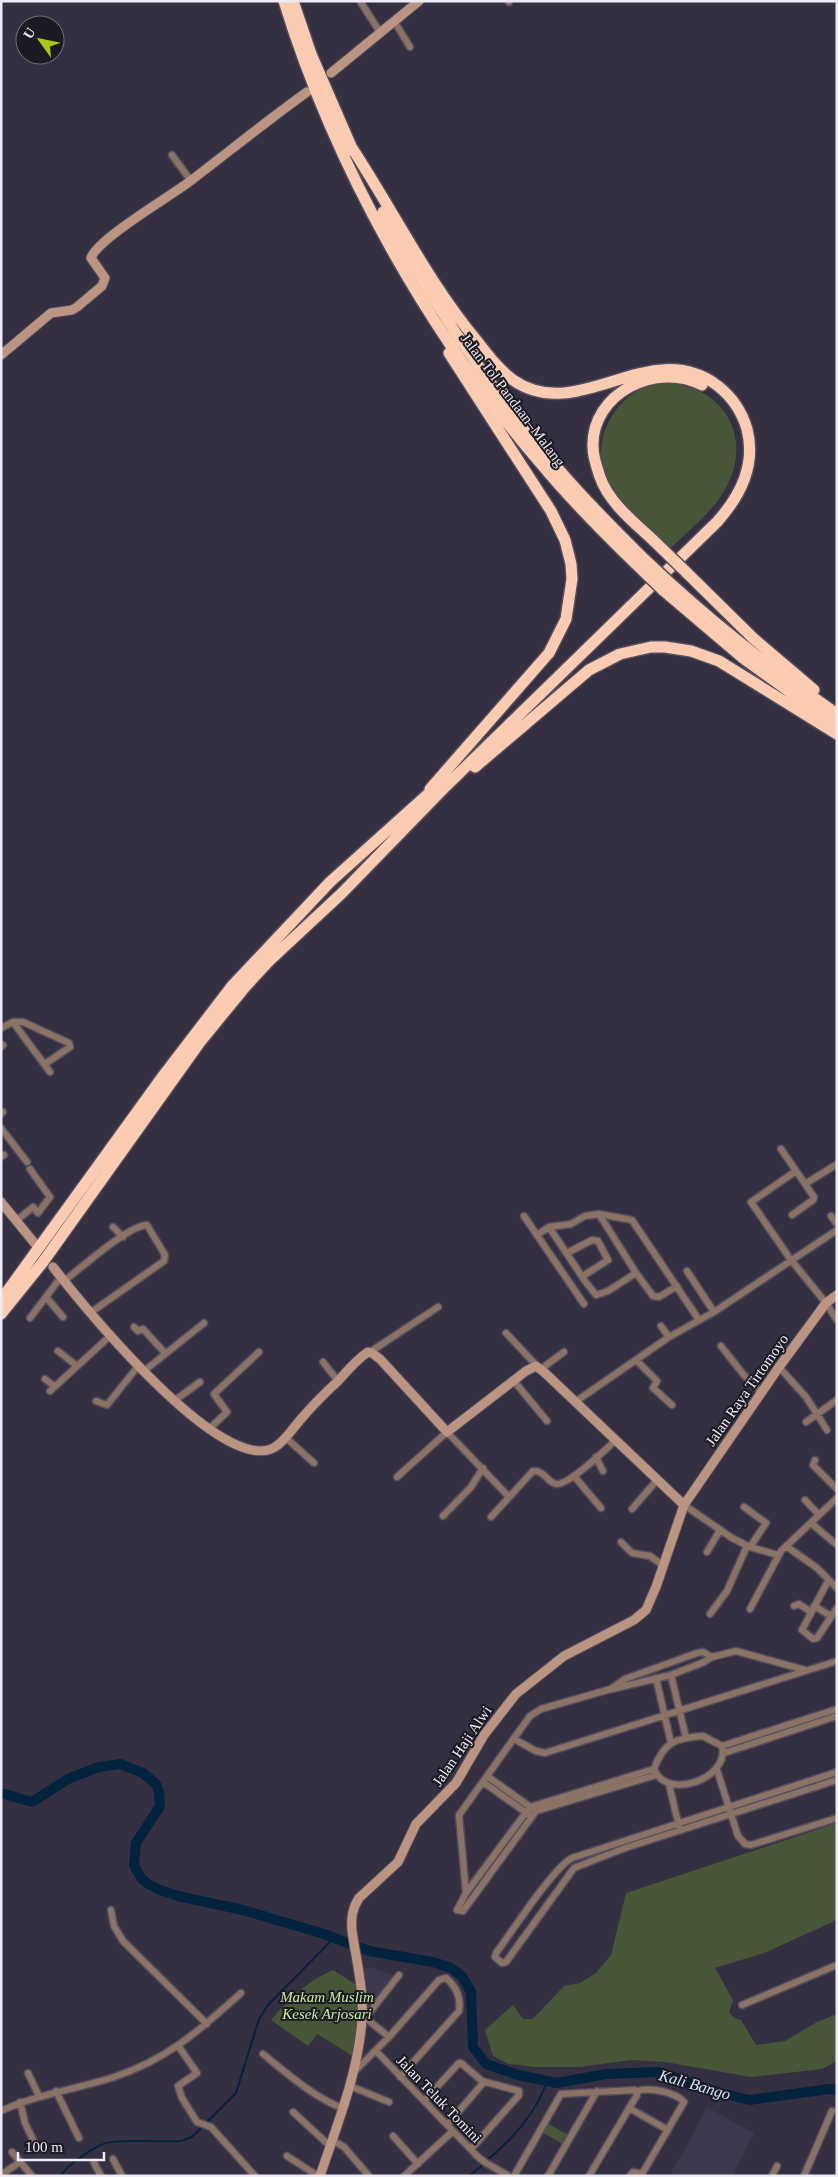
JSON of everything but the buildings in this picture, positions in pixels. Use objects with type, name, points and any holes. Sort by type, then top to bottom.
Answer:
[{"type":"highway","name":"Jalan Tol Pandaan–Malang","points":[[284,1],[317,93],[350,168],[375,218],[419,299],[478,382],[541,464],[576,504],[639,560],[743,658],[837,726]]},
{"type":"highway","name":"Jalan Tol Pandaan–Malang","points":[[293,1],[311,54],[350,145],[383,213],[415,270],[482,373],[551,460],[639,560]]},
{"type":"highway","points":[[350,145],[412,247],[464,325],[500,369],[514,381],[540,393],[567,394],[649,371],[663,369],[691,372],[712,382],[734,401],[746,425],[750,445],[750,458],[742,487],[722,517],[418,809]]},
{"type":"highway","points":[[1,1314],[43,1262],[222,1013],[269,962],[342,894],[418,809],[549,653],[566,619],[572,579],[568,550],[551,511],[466,382],[419,299]]},
{"type":"highway","points":[[418,809],[712,517],[730,493],[739,475],[742,455],[741,436],[735,415],[721,398],[697,382],[682,379],[652,378],[624,390],[604,410],[594,436],[593,448],[595,462],[606,489],[626,514],[654,541],[686,572],[753,638],[837,708]]},
{"type":"highway","name":"Jalan Tol Pandaan–Malang","points":[[667,586],[774,670],[837,714]]},
{"type":"highway","points":[[1,1300],[163,1076],[232,986],[330,882],[581,676],[608,658],[634,650],[665,647],[691,651],[719,661],[837,734]]},
{"type":"street","points":[[360,1],[380,32]]},
{"type":"street","points":[[331,73],[416,2]]},
{"type":"street","points":[[394,21],[410,47]]},
{"type":"street","points":[[1,355],[51,313],[72,310],[102,286],[105,281],[104,276],[91,260],[96,250],[140,215],[191,181],[306,92]]},
{"type":"street","points":[[172,155],[191,181]]},
{"type":"street","points":[[1,1028],[13,1022],[23,1022],[69,1043],[70,1048],[45,1064]]},
{"type":"street","points":[[13,1022],[50,1072]]},
{"type":"street","points":[[1,1128],[27,1162]]},
{"type":"street","points":[[781,1149],[814,1196],[813,1200],[792,1215]]},
{"type":"street","points":[[805,1184],[837,1164]]},
{"type":"street","points":[[16,1221],[33,1208],[38,1213],[50,1198],[30,1169]]},
{"type":"street","points":[[796,1171],[751,1202],[791,1260],[829,1299],[837,1320]]},
{"type":"street","points":[[1,1202],[36,1245]]},
{"type":"street","points":[[599,1214],[636,1273],[653,1296],[660,1297],[677,1286]]},
{"type":"street","points":[[537,1235],[550,1227],[568,1226],[585,1216],[599,1214],[634,1221],[699,1320]]},
{"type":"street","points":[[524,1216],[584,1304]]},
{"type":"street","points":[[831,1216],[837,1224]]},
{"type":"street","points":[[30,1318],[63,1279],[123,1237],[146,1224],[165,1255],[165,1260],[90,1313]]},
{"type":"street","points":[[550,1227],[595,1294],[599,1295],[636,1273]]},
{"type":"street","points":[[113,1228],[123,1237]]},
{"type":"street","points":[[576,1402],[669,1337],[714,1312],[837,1230]]},
{"type":"street","points":[[567,1253],[592,1240],[598,1241],[608,1260],[574,1289]]},
{"type":"street","points":[[54,1267],[110,1336],[174,1401],[209,1429],[228,1440],[260,1450],[273,1448],[285,1437],[360,1358],[438,1307]]},
{"type":"street","points":[[687,1271],[714,1312]]},
{"type":"street","points":[[46,1297],[63,1317]]},
{"type":"street","name":"Jalan Raya Tirtomoyo","points":[[684,1505],[761,1392],[829,1299]]},
{"type":"street","points":[[96,1401],[107,1405],[141,1368],[165,1353],[204,1323]]},
{"type":"street","points":[[661,1326],[669,1337]]},
{"type":"street","points":[[134,1327],[138,1331],[143,1329],[165,1353]]},
{"type":"street","points":[[506,1333],[540,1368],[684,1505],[720,1530],[749,1546],[778,1555]]},
{"type":"street","points":[[45,1378],[52,1389],[110,1336]]},
{"type":"street","points":[[721,1346],[743,1374],[761,1392]]},
{"type":"street","points":[[58,1352],[77,1366]]},
{"type":"street","points":[[209,1429],[227,1412],[214,1394],[259,1352]]},
{"type":"street","points":[[370,1352],[380,1359],[509,1497]]},
{"type":"street","points":[[397,1477],[447,1432],[532,1367],[540,1368],[564,1352]]},
{"type":"street","points":[[636,1360],[657,1381],[653,1387],[654,1389],[672,1405]]},
{"type":"street","points":[[323,1362],[338,1381]]},
{"type":"street","points":[[779,1367],[806,1396],[816,1415],[828,1430]]},
{"type":"street","points":[[514,1381],[547,1421]]},
{"type":"street","points":[[174,1401],[200,1382]]},
{"type":"street","points":[[806,1422],[837,1400]]},
{"type":"street","points":[[285,1437],[314,1463]]},
{"type":"street","points":[[491,1517],[535,1470],[558,1484],[574,1476],[616,1440]]},
{"type":"street","points":[[596,1458],[603,1471]]},
{"type":"street","points":[[815,1460],[813,1465],[837,1489]]},
{"type":"street","points":[[443,1516],[471,1487],[483,1468]]},
{"type":"street","points":[[574,1476],[601,1508]]},
{"type":"street","points":[[632,1509],[658,1479]]},
{"type":"street","points":[[750,1609],[778,1555],[837,1498]]},
{"type":"street","points":[[805,1500],[819,1515]]},
{"type":"street","name":"Jalan Haji Alwi","points":[[319,2176],[354,2072],[364,2016],[352,1931],[352,1912],[359,1898],[398,1862],[416,1824],[456,1783],[484,1735],[516,1694],[564,1656],[640,1616],[648,1607],[684,1505]]},
{"type":"street","points":[[710,1614],[727,1591],[749,1546],[766,1523],[744,1507]]},
{"type":"street","points":[[811,1524],[837,1545]]},
{"type":"street","points":[[707,1552],[720,1530]]},
{"type":"street","points":[[621,1542],[632,1553],[650,1556],[664,1566]]},
{"type":"street","points":[[786,1546],[817,1568],[837,1588]]},
{"type":"street","points":[[828,1581],[802,1630],[813,1639],[820,1634],[837,1608]]},
{"type":"street","points":[[794,1606],[799,1604],[811,1612]]},
{"type":"street","points":[[814,1606],[831,1616]]},
{"type":"street","points":[[466,1893],[458,1816],[533,1713],[611,1689],[671,1674],[704,1662],[712,1657],[736,1651],[806,1670]]},
{"type":"street","points":[[611,1689],[625,1679],[697,1652],[702,1652],[712,1657]]},
{"type":"street","points":[[514,1739],[536,1751],[545,1753],[837,1661]]},
{"type":"street","points":[[671,1674],[686,1738]]},
{"type":"street","points":[[656,1678],[671,1743]]},
{"type":"street","points":[[724,1753],[837,1709]]},
{"type":"street","points":[[655,1772],[663,1751],[671,1743],[686,1738],[703,1736],[722,1746],[820,1717],[837,1716]]},
{"type":"street","points":[[722,1746],[724,1753],[717,1770],[731,1815],[741,1841],[745,1844],[751,1845],[837,1818]]},
{"type":"street","points":[[669,1784],[698,1780],[717,1770]]},
{"type":"street","points":[[655,1772],[669,1784],[680,1828]]},
{"type":"street","points":[[500,1852],[466,1893],[458,1910],[462,1911],[500,1852],[530,1811],[655,1772]]},
{"type":"street","points":[[836,1773],[728,1806],[680,1828],[574,1868],[506,1962],[496,1958],[496,1953],[566,1861],[610,1845],[680,1828],[731,1815],[837,1780]]},
{"type":"street","points":[[485,1779],[530,1811]]},
{"type":"street","points":[[566,1861],[574,1868]]},
{"type":"street","points":[[464,1876],[480,1874]]},
{"type":"street","points":[[111,1910],[114,1926],[123,1941],[207,2024]]},
{"type":"street","points":[[742,2005],[837,1965]]},
{"type":"street","points":[[389,2037],[364,2016],[399,1975]]},
{"type":"street","points":[[354,2072],[389,2037],[441,1978],[446,1978],[455,1986],[460,2004],[459,2011],[400,2077]]},
{"type":"street","points":[[1,2111],[39,2096],[116,2076],[179,2047],[241,1994]]},
{"type":"street","points":[[179,2047],[197,2073],[177,2087],[197,2122],[211,2126],[255,2176]]},
{"type":"street","name":"Jalan Teluk Tomini","points":[[376,2051],[471,2149],[486,2163],[509,2176]]},
{"type":"street","points":[[263,2054],[306,2089],[325,2101],[342,2108]]},
{"type":"street","points":[[424,2101],[457,2064],[461,2063],[484,2082],[517,2090],[520,2093],[471,2149]]},
{"type":"street","points":[[28,2073],[39,2096]]},
{"type":"street","points":[[447,2125],[484,2082]]},
{"type":"street","points":[[350,2086],[389,2102]]},
{"type":"street","points":[[514,2176],[562,2094],[629,2089],[637,2093],[661,2092],[684,2101],[642,2174],[633,2172],[630,2176]]},
{"type":"street","points":[[56,2091],[79,2138]]},
{"type":"street","points":[[548,2176],[597,2091]]},
{"type":"street","points":[[589,2176],[637,2093]]},
{"type":"street","points":[[20,2102],[27,2129],[36,2146]]},
{"type":"street","points":[[629,2108],[668,2130]]},
{"type":"street","points":[[804,2176],[832,2111]]},
{"type":"street","points":[[293,2112],[331,2143],[344,2147],[369,2176]]},
{"type":"street","points":[[404,2176],[453,2131]]},
{"type":"street","points":[[393,2136],[418,2164]]},
{"type":"street","points":[[12,2152],[32,2176]]},
{"type":"street","points":[[287,2156],[319,2176]]},
{"type":"street","points":[[114,2159],[122,2176]]},
{"type":"street","points":[[1,2175],[20,2162]]},
{"type":"street","points":[[94,2163],[101,2176]]},
{"type":"street","points":[[772,2176],[777,2166]]},
{"type":"shaded area","points":[[369,1967],[395,1976],[370,2007],[365,2004],[362,1971]]},
{"type":"shaded area","points":[[707,2107],[754,2133],[733,2176],[669,2176],[688,2145]]},
{"type":"green space","points":[[666,383],[687,386],[705,394],[719,406],[729,420],[735,437],[736,455],[732,474],[723,493],[705,515],[670,549],[636,518],[614,491],[603,468],[601,454],[606,428],[612,415],[621,404],[643,388]]},
{"type":"green space","points":[[837,1823],[837,1920],[764,1953],[715,1968],[733,2000],[729,2012],[734,2018],[741,2020],[756,2045],[785,2041],[817,2022],[837,2014],[837,2061],[822,2069],[751,2077],[665,2062],[631,2060],[580,2067],[536,2067],[509,2064],[493,2056],[485,2030],[513,2005],[523,2019],[533,2019],[564,1986],[580,1983],[596,1973],[611,1955],[626,1893]]},
{"type":"green space","name":"Makam Muslim Kesek Arjosari","points":[[333,1970],[355,1984],[358,2012],[353,2056],[317,2034],[308,2046],[271,2020],[299,1991]]},
{"type":"green space","points":[[547,2123],[570,2136],[564,2145],[542,2132]]},
{"type":"waterway","name":"Kali Bango","points":[[1,1793],[32,1802],[68,1779],[99,1767],[120,1764],[143,1773],[156,1784],[159,1792],[160,1806],[136,1843],[134,1865],[141,1878],[148,1884],[178,1896],[243,1910],[324,1934],[369,1951],[433,1962],[451,1968],[462,1976],[471,1992],[473,2047],[486,2064],[518,2075],[557,2083],[606,2074],[658,2072],[717,2092],[749,2100],[829,2089],[837,2090]]},
{"type":"waterway","points":[[60,2176],[83,2155],[98,2146],[111,2142],[181,2141],[192,2137],[236,2093],[259,2019],[268,2005],[334,1938]]},
{"type":"waterway","points":[[486,2161],[514,2135],[530,2115],[547,2081]]},
{"type":"waterway","points":[[469,2176],[483,2165]]}]
